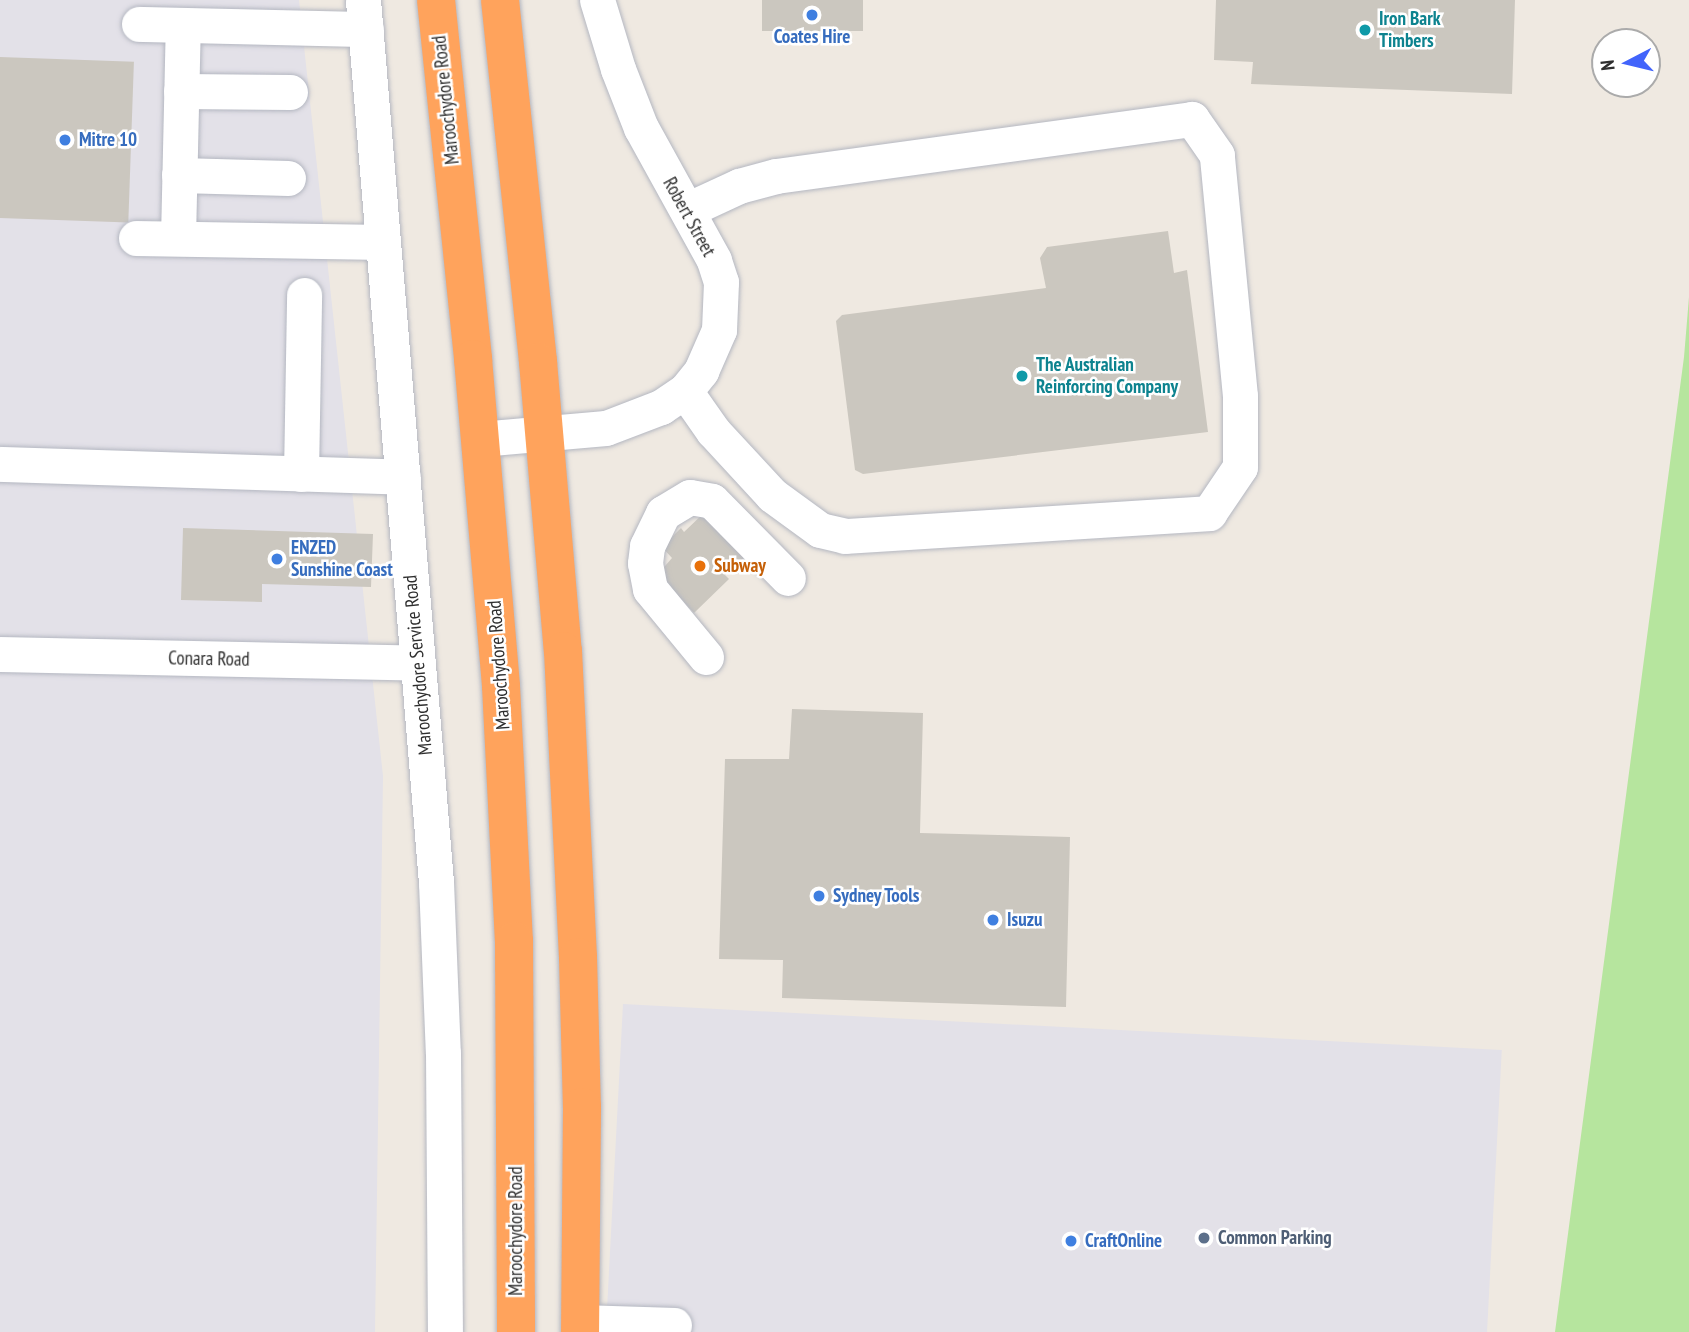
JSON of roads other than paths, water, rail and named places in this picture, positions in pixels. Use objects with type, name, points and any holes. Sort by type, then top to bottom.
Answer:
[{"type":"highway","name":"Maroochydore Road","points":[[436,0],[480,439],[501,686],[513,902],[516,1332]]},
{"type":"highway","points":[[500,0],[545,435],[572,812],[582,1107],[580,1327]]},
{"type":"street","name":"Robert Street","points":[[480,439],[545,435],[622,424],[661,407],[685,391],[701,371],[714,346],[722,306],[721,282],[714,260],[642,128],[618,69],[597,0]]},
{"type":"street","points":[[139,24],[183,25],[365,15]]},
{"type":"street","name":"Maroochydore Service Road","points":[[365,15],[437,909],[443,1053],[445,1332]]},
{"type":"street","points":[[178,238],[183,25]]},
{"type":"street","points":[[181,90],[290,92]]},
{"type":"street","points":[[685,391],[713,430],[772,495],[820,530],[845,536],[1209,513],[1240,467],[1240,397],[1217,155],[1192,119],[776,176],[739,186],[687,210]]},
{"type":"street","points":[[179,176],[289,178]]},
{"type":"street","points":[[136,238],[382,242]]},
{"type":"street","points":[[301,474],[304,295]]},
{"type":"street","points":[[0,464],[403,477]]},
{"type":"street","points":[[706,657],[650,589],[645,563],[647,545],[663,513],[690,497],[712,501],[788,578]]},
{"type":"street","name":"Conara Road","points":[[0,654],[418,663]]},
{"type":"street","points":[[580,1327],[674,1325]]},
{"type":"place","name":"Coates Hire","points":[[812,15]]},
{"type":"place","name":"Iron Bark Timbers","points":[[1365,30]]},
{"type":"place","name":"Mitre 10","points":[[65,140]]},
{"type":"place","name":"The Australian Reinforcing Company","points":[[1022,376]]},
{"type":"place","name":"ENZED Sunshine Coast","points":[[277,559]]},
{"type":"place","name":"Subway","points":[[700,566]]},
{"type":"place","name":"Sydney Tools","points":[[819,896]]},
{"type":"place","name":"Isuzu","points":[[993,920]]},
{"type":"place","name":"Common Parking","points":[[1204,1238]]},
{"type":"place","name":"CraftOnline","points":[[1071,1241]]}]
